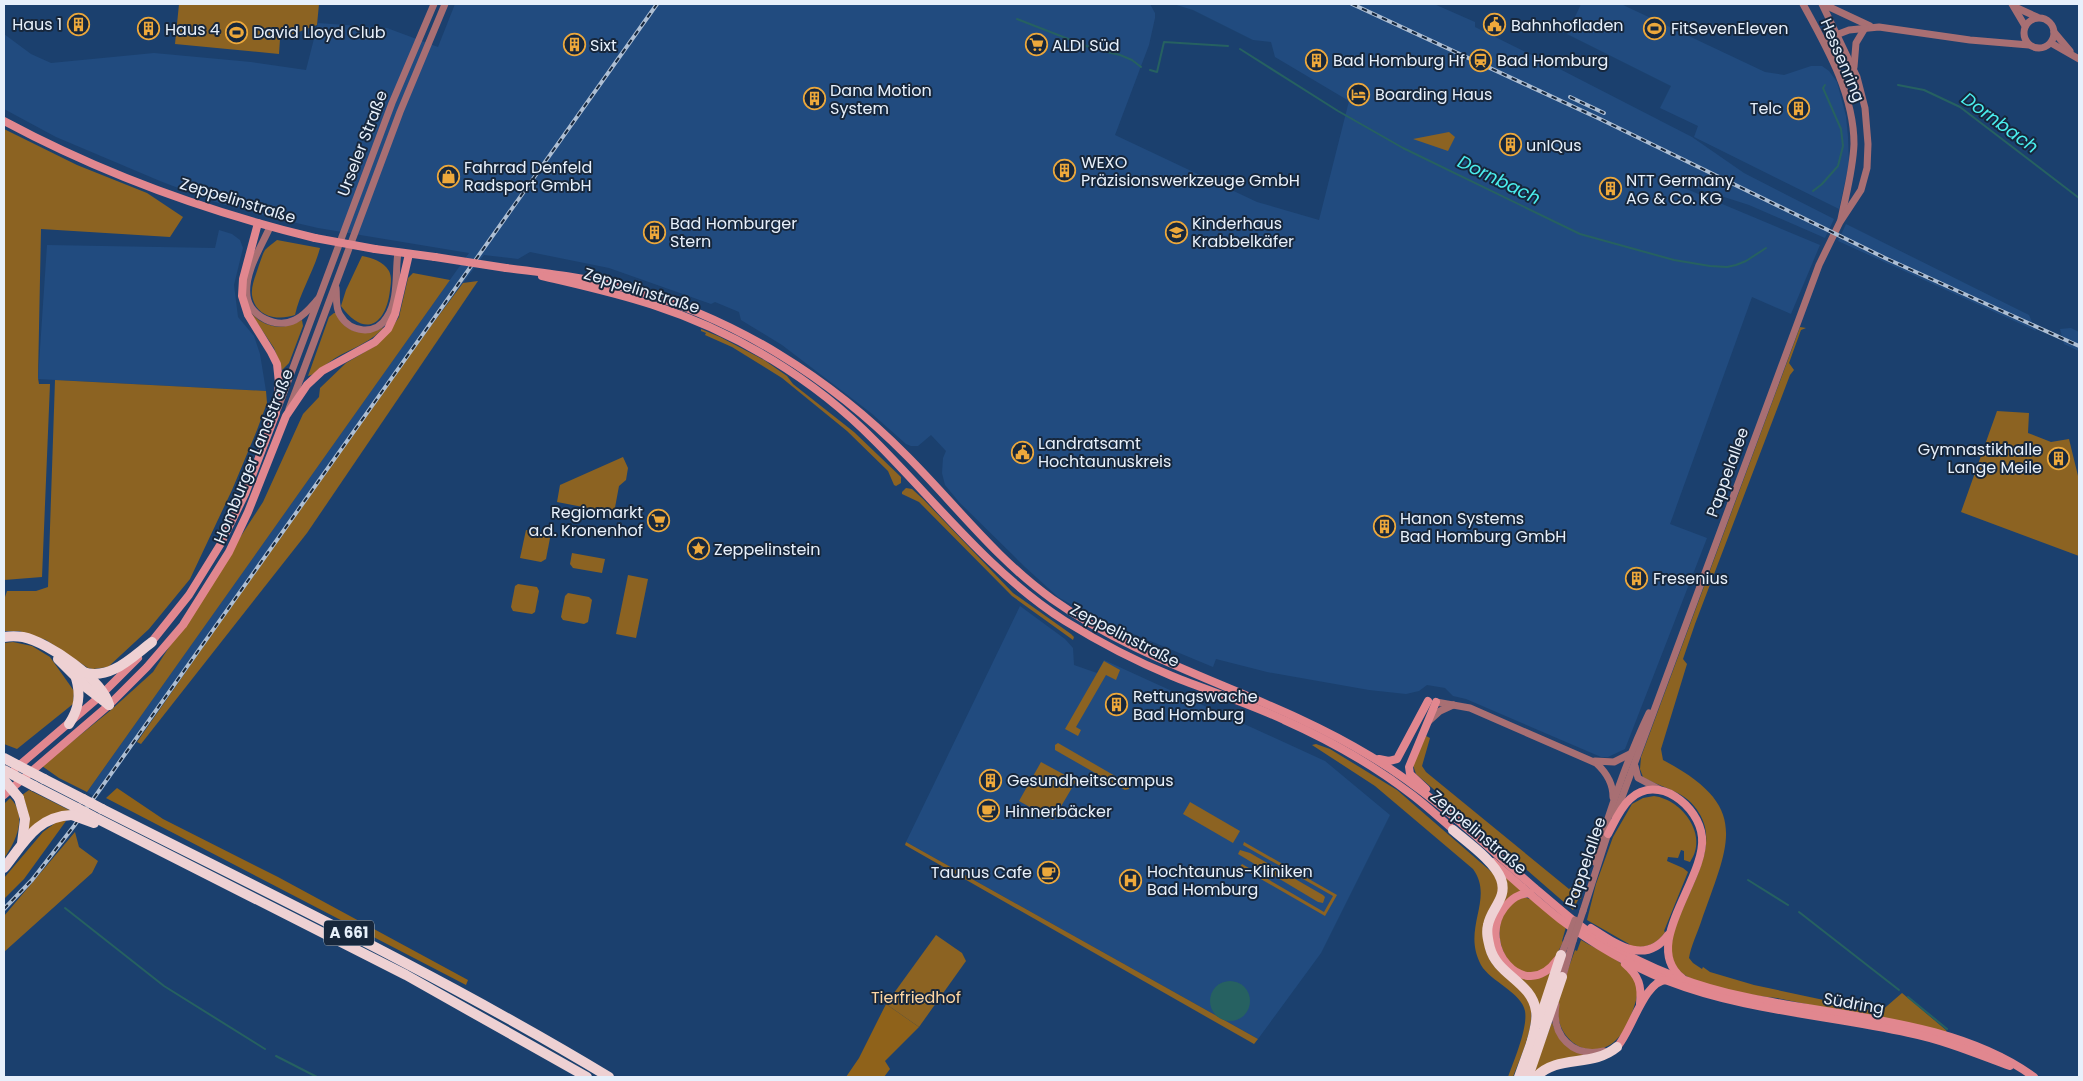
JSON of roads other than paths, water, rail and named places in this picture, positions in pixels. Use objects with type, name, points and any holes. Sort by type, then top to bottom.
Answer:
[{"type":"highway","points":[[4,637],[24,638],[46,647],[101,695],[109,705]]},
{"type":"highway","points":[[79,675],[112,672],[152,642]]},
{"type":"highway","points":[[69,724],[78,706],[80,695],[79,675]]},
{"type":"highway","name":"A 661","points":[[5,756],[24,769],[350,934],[491,1009],[608,1077]]},
{"type":"highway","name":"A 661","points":[[4,770],[34,786],[74,812],[132,836],[406,976],[587,1077]]},
{"type":"highway","points":[[4,779],[19,798],[25,818],[20,846]]},
{"type":"highway","points":[[4,868],[20,846],[44,822],[74,812]]},
{"type":"highway","points":[[1453,830],[1490,864],[1500,877],[1503,894],[1488,924],[1490,951],[1496,962],[1524,986],[1535,1005],[1537,1015],[1531,1045]]},
{"type":"highway","points":[[1519,1077],[1561,955]]},
{"type":"highway","points":[[1528,1077],[1562,977]]},
{"type":"highway","points":[[1536,1077],[1556,1065],[1598,1059],[1617,1047]]},
{"type":"main road","name":"Zeppelinstraße","points":[[4,121],[121,175],[156,189],[270,227],[315,238],[376,249],[582,278],[644,294],[718,322],[775,352],[813,376],[864,415],[907,455],[966,521],[1036,588],[1070,611],[1127,644],[1314,725],[1372,757],[1425,794],[1565,914],[1602,941],[1662,972]]},
{"type":"main road","points":[[258,223],[243,279],[242,296],[248,315],[277,364],[279,383],[276,413]]},
{"type":"main road","points":[[286,416],[307,385],[322,371],[375,342],[388,329],[396,314],[409,254]]},
{"type":"main road","name":"Zeppelinstraße","points":[[506,268],[604,290],[656,305],[714,328],[755,350],[811,386],[857,423],[974,546],[1013,582],[1058,616],[1091,637],[1148,666],[1282,719],[1322,738],[1391,779],[1565,922],[1618,957],[1667,980]]},
{"type":"main road","name":"Homburger Landstraße","points":[[4,779],[101,695],[152,642],[189,595],[220,545],[245,494],[276,413]]},
{"type":"main road","name":"Homburger Landstraße","points":[[4,795],[109,705],[147,667],[183,624],[229,552],[248,512],[286,416]]},
{"type":"main road","points":[[1372,757],[1389,762],[1397,758],[1432,702]]},
{"type":"main road","points":[[1432,702],[1425,726],[1412,756],[1409,767],[1410,774],[1472,834]]},
{"type":"main road","points":[[1608,834],[1629,799],[1647,790],[1663,791],[1678,798],[1692,812],[1700,827],[1702,842],[1698,863],[1667,946],[1669,962],[1677,974],[1686,981]]},
{"type":"main road","points":[[1530,893],[1514,897],[1500,916],[1496,928],[1496,939],[1502,958],[1517,973],[1535,976],[1549,970],[1561,955]]},
{"type":"main road","points":[[1565,914],[1623,947],[1638,952],[1658,946],[1671,932]]},
{"type":"main road","points":[[1618,957],[1634,971],[1639,981],[1641,988],[1640,1006]]},
{"type":"main road","name":"Südring","points":[[1662,972],[1686,981],[1746,998],[1916,1028],[1966,1042],[1994,1053],[2034,1077]]},
{"type":"main road","points":[[1617,1047],[1654,985],[1662,980],[1667,980]]},
{"type":"main road","name":"Südring","points":[[1667,980],[1717,997],[1761,1007],[1915,1034],[1973,1052],[2034,1077]]},
{"type":"main road","points":[[1966,1042],[1973,1052]]},
{"type":"street","name":"Urseler Straße","points":[[321,295],[392,103],[434,4]]},
{"type":"street","name":"Urseler Straße","points":[[336,283],[400,112],[444,4]]},
{"type":"street","name":"Hessenring","points":[[1803,4],[1822,40],[1844,91],[1853,130],[1851,172],[1840,222]]},
{"type":"street","points":[[1822,4],[1869,27]]},
{"type":"street","name":"Hessenring","points":[[1822,4],[1854,70],[1861,92],[1867,124],[1867,168],[1860,190],[1840,222]]},
{"type":"street","points":[[2014,5],[2038,18],[2049,21],[2054,32],[2079,59]]},
{"type":"street","points":[[2014,5],[2025,26],[2024,36],[2029,45]]},
{"type":"street","points":[[2025,26],[2032,19],[2038,18]]},
{"type":"street","points":[[1822,40],[1838,34],[1869,27],[1892,27],[2029,45],[2040,49],[2051,43],[2054,32]]},
{"type":"street","points":[[1854,70],[1856,44],[1869,27]]},
{"type":"street","points":[[2004,43],[2024,36]]},
{"type":"street","points":[[2051,43],[2072,53]]},
{"type":"street","name":"Pappelallee","points":[[1617,1047],[1601,1052],[1591,1052],[1572,1047],[1562,1038],[1557,1030],[1554,1016],[1570,940],[1813,282],[1822,266],[1840,222]]},
{"type":"street","points":[[270,227],[249,280],[247,296],[254,312],[275,323],[292,322],[307,312],[321,295]]},
{"type":"street","points":[[336,283],[337,308],[340,316],[346,323],[356,329],[368,330],[376,328],[390,312],[394,295],[398,252]]},
{"type":"street","name":"Homburger Landstraße","points":[[286,416],[336,283]]},
{"type":"street","name":"Homburger Landstraße","points":[[276,413],[321,295]]},
{"type":"street","name":"Pappelallee","points":[[1581,909],[1613,800],[1630,754],[1668,672]]},
{"type":"street","points":[[1432,702],[1455,704],[1470,708],[1596,763],[1608,776],[1611,783],[1613,800]]},
{"type":"street","points":[[1425,726],[1440,711],[1455,704]]},
{"type":"street","points":[[1588,759],[1606,763],[1622,759],[1630,754]]},
{"type":"street","points":[[1635,763],[1635,772],[1638,778],[1663,791]]},
{"type":"street","name":"Pappelallee","points":[[1561,955],[1570,940]]},
{"type":"waterway","name":"Dornbach","points":[[1017,19],[1094,49],[1120,55],[1132,60],[1141,67]]},
{"type":"waterway","name":"Dornbach","points":[[1150,70],[1157,72],[1164,42],[1228,46]]},
{"type":"waterway","name":"Dornbach","points":[[1240,49],[1338,111],[1403,148],[1580,234],[1674,260],[1710,266],[1727,267],[1736,265],[1766,248]]},
{"type":"waterway","name":"Dornbach","points":[[1813,191],[1838,166],[1843,146],[1841,129],[1823,88],[1825,85]]},
{"type":"waterway","name":"Dornbach","points":[[1898,85],[1924,90],[1960,107],[2079,198]]},
{"type":"waterway","points":[[1748,880],[1788,905]]},
{"type":"waterway","points":[[65,908],[164,986],[265,1049]]},
{"type":"waterway","points":[[1799,912],[1899,990]]},
{"type":"waterway","points":[[1908,997],[1947,1029]]},
{"type":"waterway","points":[[276,1056],[317,1077]]},
{"type":"railway","points":[[4,909],[32,880],[74,826],[657,4]]},
{"type":"railway","points":[[1352,4],[1600,119],[1885,258],[2079,346]]},
{"type":"railway","points":[[1570,97],[1604,113]]},
{"type":"place","name":"Haus 1","points":[[78,24]]},
{"type":"place","name":"Bahnhofladen","points":[[1495,25]]},
{"type":"place","name":"FitSevenEleven","points":[[1655,28]]},
{"type":"place","name":"Haus 4","points":[[149,29]]},
{"type":"place","name":"David Lloyd Club","points":[[237,32]]},
{"type":"place","name":"Sixt","points":[[574,45]]},
{"type":"place","name":"ALDI Süd","points":[[1036,45]]},
{"type":"place","name":"Bad Homburg Hf","points":[[1317,60]]},
{"type":"place","name":"Bad Homburg","points":[[1481,60]]},
{"type":"place","name":"Boarding Haus","points":[[1359,94]]},
{"type":"place","name":"Dana Motion System","points":[[814,99]]},
{"type":"place","name":"Telc","points":[[1798,108]]},
{"type":"place","name":"unIQus","points":[[1510,145]]},
{"type":"place","name":"WEXO Präzisionswerkzeuge GmbH","points":[[1065,171]]},
{"type":"place","name":"Fahrrad Denfeld Radsport GmbH","points":[[448,176]]},
{"type":"place","name":"NTT Germany AG & Co. KG","points":[[1610,189]]},
{"type":"place","name":"Bad Homburger Stern","points":[[654,232]]},
{"type":"place","name":"Kinderhaus Krabbelkäfer","points":[[1176,232]]},
{"type":"place","name":"Landratsamt Hochtaunuskreis","points":[[1022,452]]},
{"type":"place","name":"Gymnastikhalle Lange Meile","points":[[2058,458]]},
{"type":"place","name":"Regiomarkt a.d. Kronenhof","points":[[659,521]]},
{"type":"place","name":"Hanon Systems Bad Homburg GmbH","points":[[1384,527]]},
{"type":"place","name":"Zeppelinstein","points":[[698,549]]},
{"type":"place","name":"Fresenius","points":[[1637,578]]},
{"type":"place","name":"Rettungswache Bad Homburg","points":[[1117,705]]},
{"type":"place","name":"Gesundheitscampus","points":[[991,780]]},
{"type":"place","name":"Hinnerbäcker","points":[[989,811]]},
{"type":"place","name":"Taunus Cafe","points":[[1048,872]]},
{"type":"place","name":"Hochtaunus-Kliniken Bad Homburg","points":[[1131,880]]},
{"type":"park label","name":"Tierfriedhof","points":[[916,997]]}]
